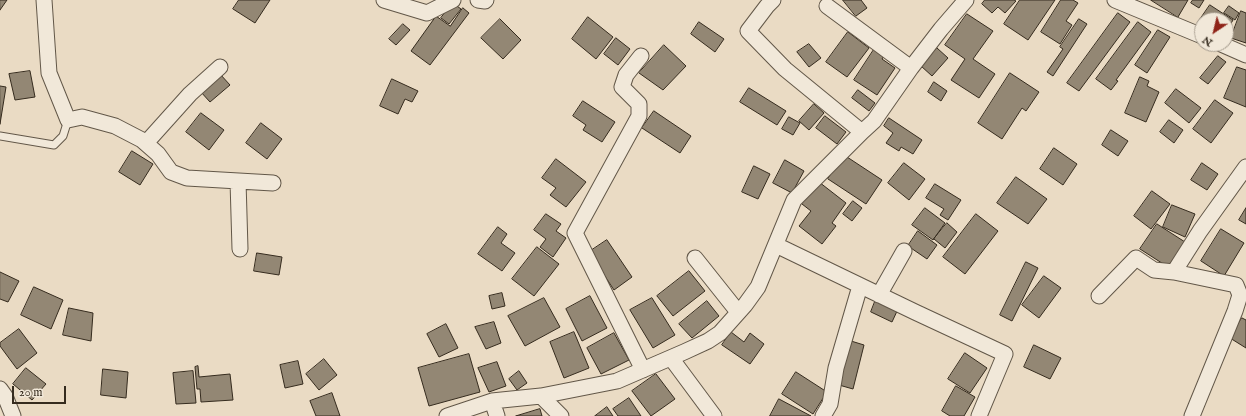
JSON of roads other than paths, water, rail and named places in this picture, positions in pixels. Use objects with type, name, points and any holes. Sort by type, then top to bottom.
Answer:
[{"type":"street","points":[[44,0],[49,73],[68,120],[82,117],[115,126],[146,143],[158,154],[171,172],[187,178],[273,183]]},
{"type":"street","points":[[384,0],[427,13],[453,0]]},
{"type":"street","points":[[478,0],[486,0]]},
{"type":"street","points":[[773,0],[748,31],[785,69],[862,132]]},
{"type":"street","points":[[447,416],[492,401],[541,396],[617,382],[708,341],[720,333],[758,287],[794,200],[874,121],[911,68],[941,29],[966,0]]},
{"type":"street","points":[[1124,2],[1194,33]]},
{"type":"street","points":[[827,6],[911,68]]},
{"type":"street","points":[[1234,50],[1246,55]]},
{"type":"street","points":[[641,56],[626,75],[622,87],[639,104],[639,116],[575,233],[643,370]]},
{"type":"street","points":[[146,143],[190,94],[220,67]]},
{"type":"street","points":[[1174,272],[1200,231],[1246,167]]},
{"type":"street","points":[[238,181],[240,249]]},
{"type":"street","points":[[776,245],[1005,354],[979,416]]},
{"type":"street","points":[[879,295],[904,250]]},
{"type":"street","points":[[695,258],[738,312]]},
{"type":"street","points":[[1099,296],[1136,258],[1154,270],[1174,272],[1236,285],[1240,295],[1235,311],[1192,416]]},
{"type":"street","points":[[823,416],[830,404],[836,368],[860,286]]},
{"type":"street","points":[[671,358],[714,416]]},
{"type":"street","points":[[0,389],[5,396],[13,416]]},
{"type":"street","points":[[541,396],[561,416]]},
{"type":"street","points":[[492,401],[497,416]]},
{"type":"lane","points":[[0,136],[54,145],[63,136],[68,120]]}]
